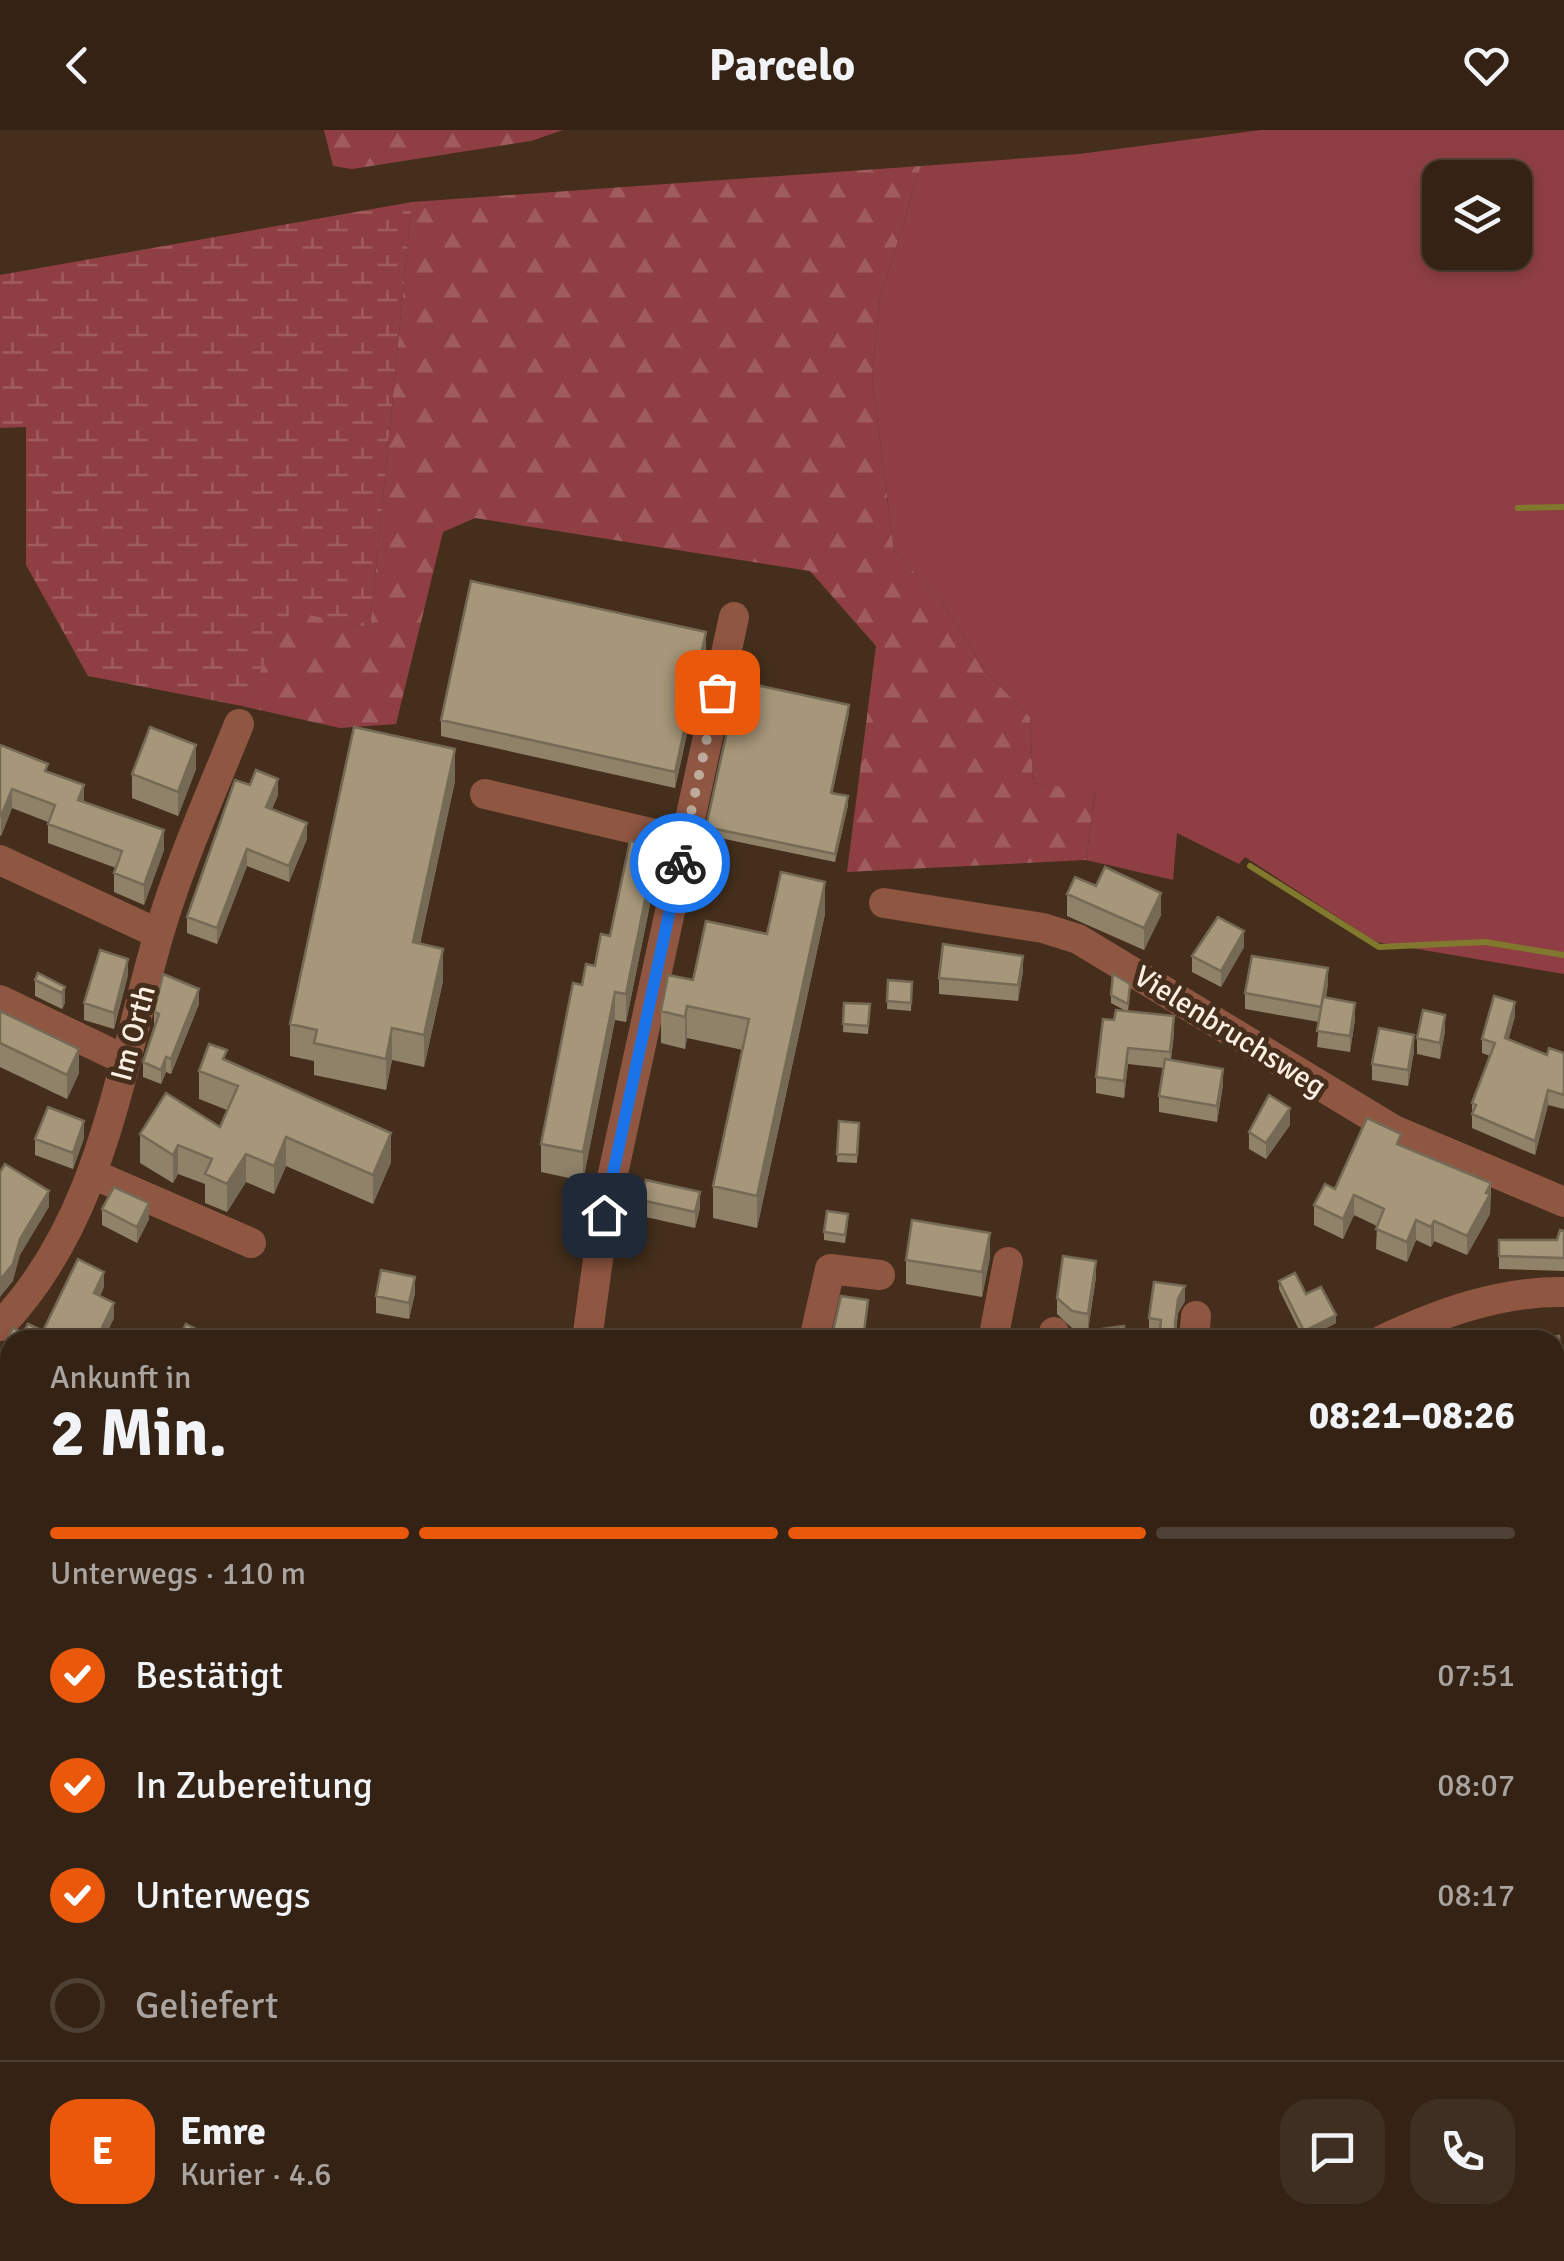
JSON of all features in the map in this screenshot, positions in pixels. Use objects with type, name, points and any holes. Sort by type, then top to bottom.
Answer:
[{"type":"street","points":[[587,1330],[604,1215],[734,618]]},
{"type":"street","name":"Im Orth","points":[[0,1326],[60,1244],[94,1174],[159,934],[239,724]]},
{"type":"street","points":[[485,794],[685,841]]},
{"type":"street","points":[[0,860],[159,934]]},
{"type":"street","name":"Vielenbruchsweg","points":[[884,903],[1043,928],[1078,939],[1394,1130],[1564,1202]]},
{"type":"street","points":[[0,1000],[126,1060]]},
{"type":"street","points":[[94,1174],[251,1243]]},
{"type":"street","points":[[995,1330],[1008,1262]]},
{"type":"street","points":[[816,1330],[830,1269],[880,1275]]},
{"type":"street","points":[[1404,1330],[1438,1314],[1530,1292],[1564,1292]]},
{"type":"green space","points":[[324,130],[563,130],[531,141],[352,169],[333,166]]},
{"type":"green space","points":[[1261,130],[1564,130],[1564,974],[1376,942],[1245,857],[1239,864],[1177,833],[1173,880],[1086,860],[1095,792],[1033,783],[1030,717],[986,672],[940,599],[894,551],[872,378],[880,299],[921,166],[1079,154]]},
{"type":"green space","points":[[921,166],[880,299],[872,378],[894,551],[940,599],[986,672],[1030,717],[1033,783],[1095,791],[1086,860],[847,872],[876,646],[810,571],[475,518],[443,532],[396,724],[340,728],[242,706],[291,610],[370,628],[412,202]]},
{"type":"green space","points":[[412,202],[370,628],[291,611],[242,706],[88,676],[26,565],[26,427],[0,428],[0,275]]},
{"type":"building","points":[[471,581],[706,632],[675,772],[441,720]]},
{"type":"building","points":[[738,681],[849,705],[831,793],[848,796],[835,854],[706,827]]},
{"type":"building","points":[[150,727],[196,745],[178,792],[132,774]]},
{"type":"building","points":[[354,727],[455,749],[413,942],[443,949],[424,1035],[392,1028],[386,1059],[314,1043],[317,1030],[290,1024]]},
{"type":"building","points":[[0,745],[48,764],[45,771],[84,785],[78,800],[164,830],[144,885],[114,873],[122,851],[48,824],[55,805],[12,789],[1,816]]},
{"type":"building","points":[[256,770],[278,779],[266,807],[307,823],[289,866],[247,849],[217,928],[187,917],[235,780],[250,785]]},
{"type":"building","points":[[630,841],[656,846],[626,994],[615,992],[583,1152],[541,1144],[573,983],[582,985],[586,964],[595,966],[601,934],[610,936]]},
{"type":"building","points":[[1105,867],[1161,893],[1144,928],[1067,894],[1075,877],[1096,886]]},
{"type":"building","points":[[781,872],[825,882],[757,1196],[713,1186],[749,1019],[687,1006],[685,1017],[661,1011],[668,975],[693,980],[706,921],[767,934]]},
{"type":"building","points":[[1218,917],[1244,931],[1221,971],[1192,956]]},
{"type":"building","points":[[943,944],[1023,956],[1018,985],[939,978]]},
{"type":"building","points":[[100,950],[128,959],[114,1013],[84,1003]]},
{"type":"building","points":[[1252,956],[1328,968],[1321,1007],[1245,993]]},
{"type":"building","points":[[38,973],[65,987],[62,993],[35,980]]},
{"type":"building","points":[[163,974],[199,989],[171,1059],[166,1057],[161,1070],[143,1062],[159,1014],[154,1012]]},
{"type":"building","points":[[1113,974],[1130,984],[1128,1004],[1111,995]]},
{"type":"building","points":[[888,980],[912,982],[911,1003],[887,1001]]},
{"type":"building","points":[[1494,996],[1515,1002],[1505,1038],[1547,1055],[1549,1048],[1564,1053],[1564,1095],[1548,1090],[1535,1141],[1472,1114],[1476,1105],[1472,1103],[1495,1043],[1482,1039]]},
{"type":"building","points":[[1323,997],[1355,1003],[1350,1036],[1317,1031]]},
{"type":"building","points":[[844,1003],[870,1004],[868,1026],[843,1024]]},
{"type":"building","points":[[1116,1010],[1174,1016],[1170,1052],[1128,1048],[1124,1081],[1096,1077],[1103,1019],[1114,1020]]},
{"type":"building","points":[[1423,1010],[1445,1015],[1440,1043],[1417,1038]]},
{"type":"building","points":[[0,1011],[79,1049],[67,1075],[0,1043]]},
{"type":"building","points":[[1379,1028],[1414,1035],[1408,1070],[1372,1064]]},
{"type":"building","points":[[209,1044],[227,1050],[223,1059],[391,1133],[373,1175],[286,1137],[274,1166],[246,1154],[227,1184],[205,1174],[212,1159],[178,1145],[173,1155],[140,1134],[166,1093],[220,1127],[238,1086],[199,1071]]},
{"type":"building","points":[[1165,1059],[1223,1069],[1217,1106],[1159,1096]]},
{"type":"building","points":[[1269,1095],[1290,1108],[1266,1143],[1249,1132]]},
{"type":"building","points":[[48,1107],[84,1121],[73,1153],[35,1139]]},
{"type":"building","points":[[1367,1118],[1401,1134],[1397,1144],[1491,1183],[1486,1193],[1490,1194],[1467,1236],[1434,1221],[1431,1227],[1416,1220],[1407,1242],[1376,1229],[1384,1209],[1354,1195],[1343,1219],[1314,1205],[1325,1184],[1335,1189]]},
{"type":"building","points":[[839,1121],[859,1123],[857,1155],[837,1154]]},
{"type":"building","points":[[5,1164],[49,1191],[20,1239],[13,1264],[0,1280],[0,1172]]},
{"type":"building","points":[[646,1180],[700,1192],[695,1212],[641,1200]]},
{"type":"building","points":[[114,1187],[149,1203],[137,1227],[102,1209]]},
{"type":"building","points":[[827,1211],[848,1214],[845,1235],[824,1232]]},
{"type":"building","points":[[912,1220],[990,1233],[982,1272],[906,1260]]},
{"type":"building","points":[[1560,1230],[1564,1231],[1564,1258],[1499,1256],[1499,1240],[1557,1240]]},
{"type":"building","points":[[1063,1256],[1096,1261],[1088,1314],[1072,1311],[1057,1298]]},
{"type":"building","points":[[78,1259],[104,1272],[94,1293],[114,1303],[101,1330],[43,1330]]},
{"type":"building","points":[[381,1270],[415,1277],[409,1303],[376,1296]]},
{"type":"building","points":[[1295,1273],[1306,1294],[1321,1287],[1336,1315],[1304,1330],[1279,1281]]},
{"type":"building","points":[[1154,1282],[1185,1286],[1178,1299],[1175,1330],[1160,1330],[1161,1320],[1149,1318]]},
{"type":"building","points":[[841,1296],[868,1300],[864,1330],[833,1330]]},
{"type":"waterway","points":[[1518,508],[1564,507]]},
{"type":"waterway","points":[[1250,866],[1379,947],[1485,942],[1564,955]]},
{"type":"way so far","points":[[680,863],[717,692]]},
{"type":"route","points":[[604,1215],[680,863]]}]
